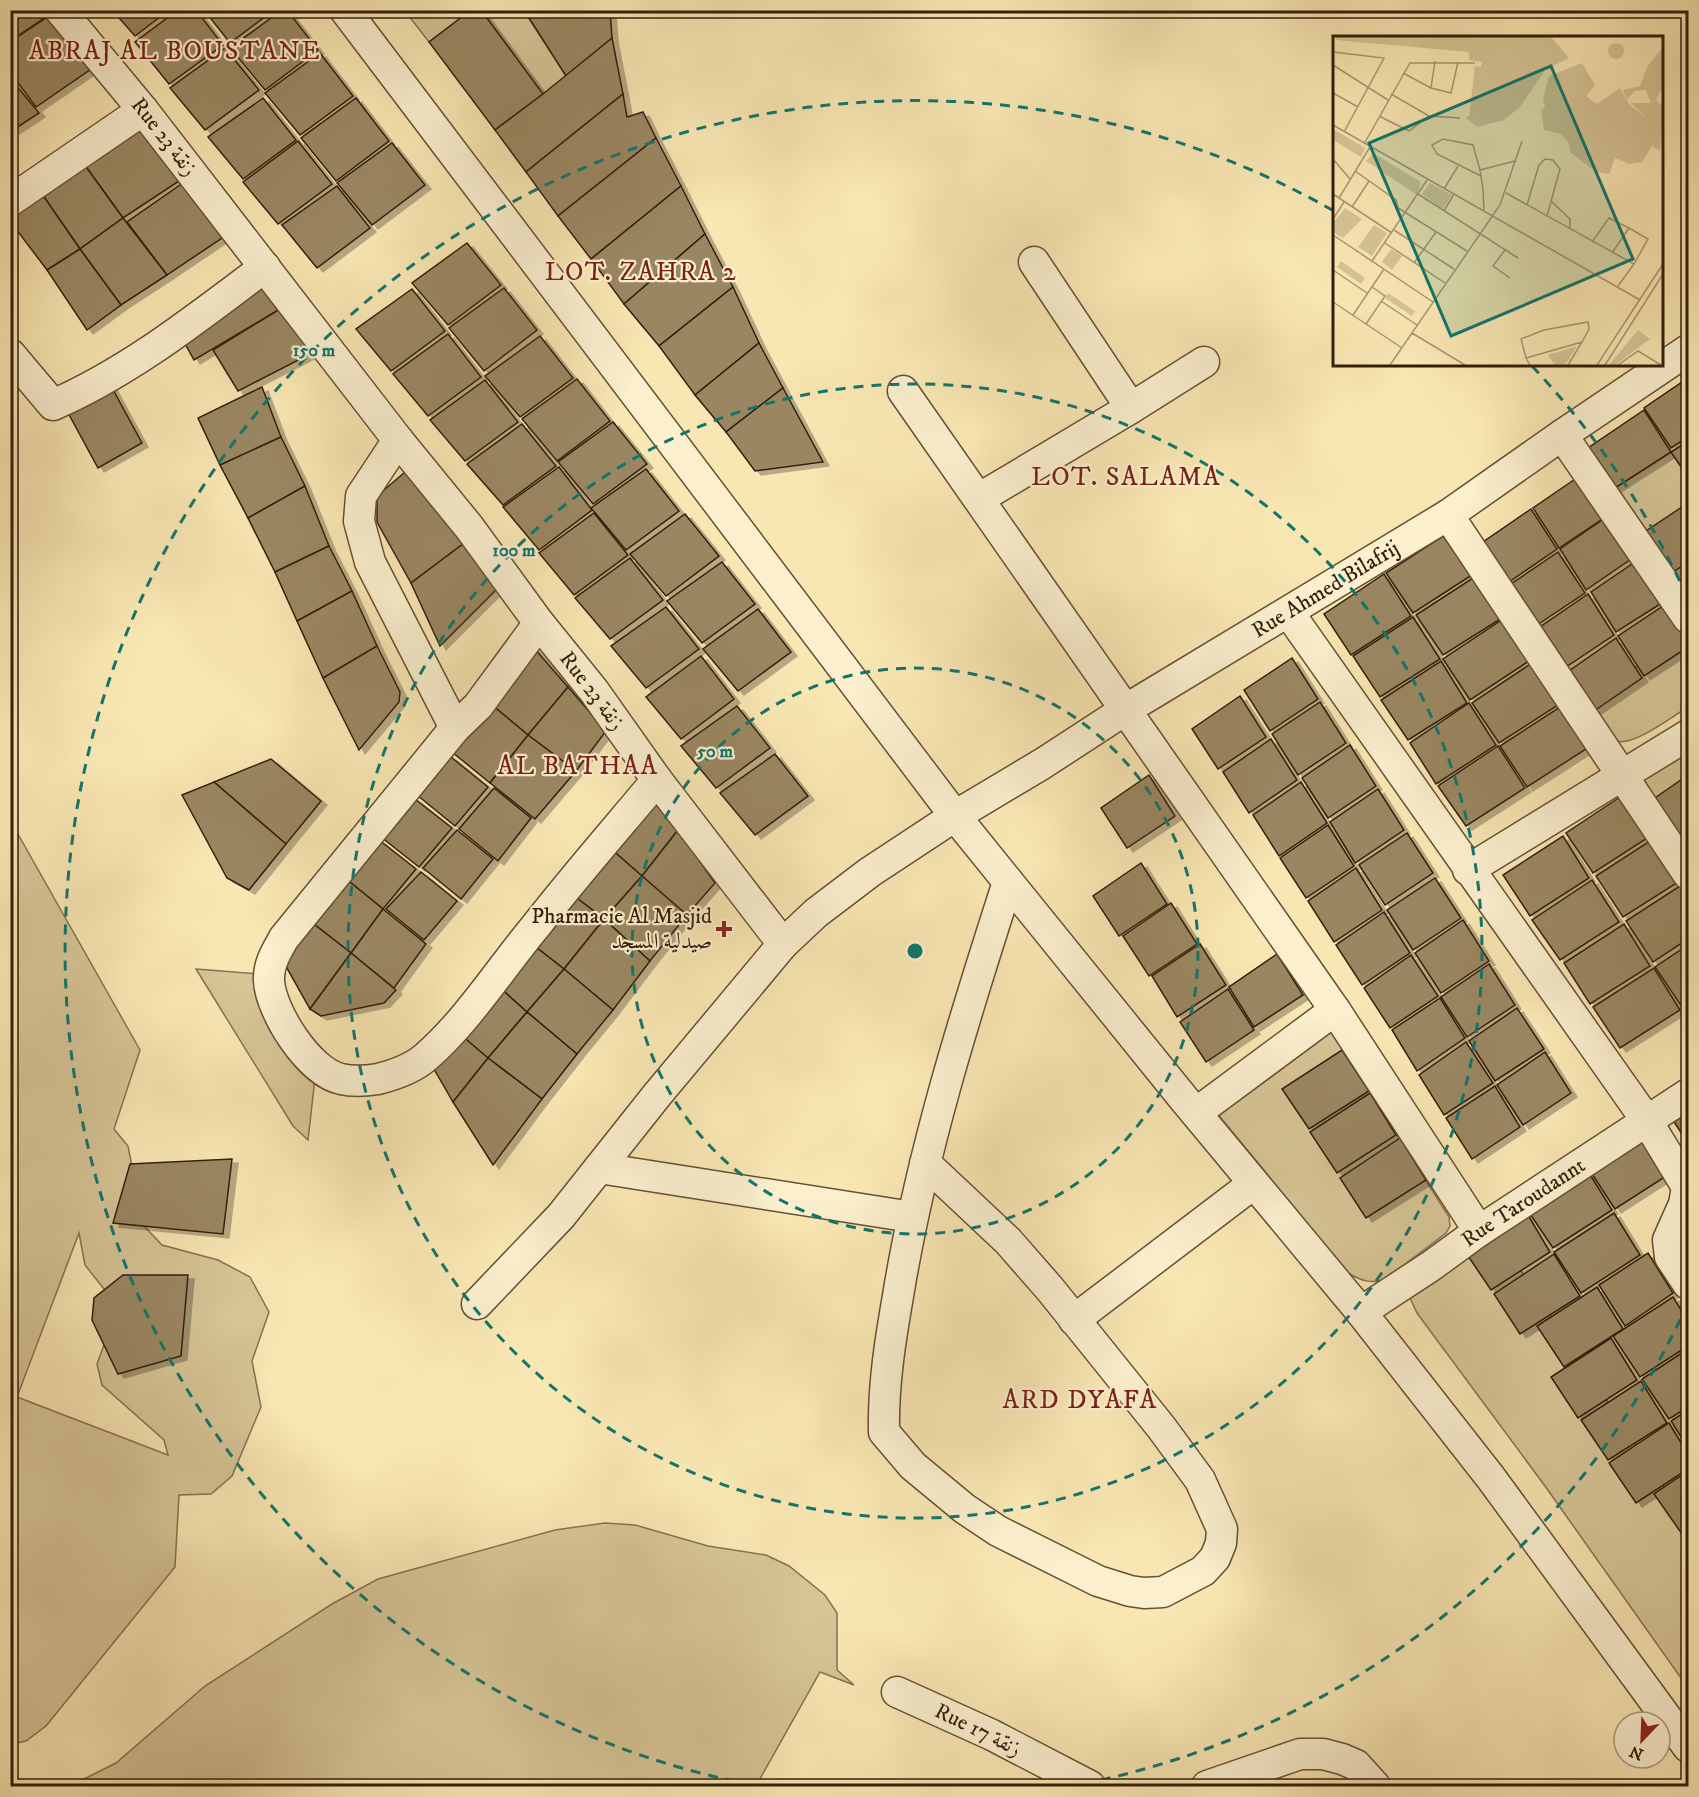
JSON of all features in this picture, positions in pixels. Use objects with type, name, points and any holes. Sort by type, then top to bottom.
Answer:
[{"type":"street","name":"Rue 23 زنقة","points":[[60,10],[143,111],[398,440],[469,527],[539,623],[594,691],[657,780],[783,944]]},
{"type":"street","points":[[345,10],[955,816],[1253,1184],[1361,1312],[1491,1478],[1689,1747]]},
{"type":"street","points":[[10,201],[143,111]]},
{"type":"street","points":[[1034,262],[1131,408]]},
{"type":"street","points":[[10,354],[53,405],[84,391],[130,364],[265,267]]},
{"type":"street","name":"Rue Ahmed Bilafrij","points":[[477,1304],[561,1216],[657,1095],[783,944],[816,912],[870,872],[955,816],[1042,764],[1125,710],[1448,515],[1689,350]]},
{"type":"street","points":[[980,498],[1204,362]]},
{"type":"street","points":[[903,391],[980,498],[1335,1010],[1479,1231]]},
{"type":"street","points":[[1562,435],[1689,618]]},
{"type":"street","points":[[398,440],[361,496],[359,521],[370,562],[455,728]]},
{"type":"street","points":[[1448,515],[1689,874]]},
{"type":"street","points":[[1288,613],[1647,1121],[1687,1186],[1684,1204],[1668,1240],[1670,1257],[1689,1284]]},
{"type":"street","points":[[539,623],[478,706],[455,728],[284,938],[271,962],[269,979],[272,998],[282,1020],[299,1047],[321,1068],[339,1079],[360,1081],[407,1069],[426,1057],[468,1012],[535,926],[657,780]]},
{"type":"street","points":[[1468,870],[1689,735]]},
{"type":"street","points":[[925,1163],[1008,1240],[1161,1427],[1200,1480],[1222,1529],[1221,1543],[1215,1558],[1203,1571],[1163,1592],[1130,1591],[1098,1581],[998,1531],[966,1509],[929,1480],[884,1432],[884,1396],[889,1346],[912,1217],[925,1163],[956,1047],[1008,882]]},
{"type":"street","points":[[1196,1113],[1335,1010]]},
{"type":"street","name":"Rue Taroudannt","points":[[1361,1312],[1479,1231],[1689,1094]]},
{"type":"street","points":[[599,1168],[912,1217]]},
{"type":"street","points":[[1074,1320],[1253,1184]]},
{"type":"street","name":"Rue 17 زنقة","points":[[897,1692],[992,1736],[1090,1786]]},
{"type":"street","points":[[1207,1786],[1300,1755],[1323,1754],[1356,1765],[1375,1786]]},
{"type":"shaded area","points":[[405,11],[471,11],[429,42]]},
{"type":"shaded area","points":[[481,11],[524,11],[566,76],[543,94]]},
{"type":"shaded area","points":[[1671,452],[1688,476],[1688,598],[1612,490]]},
{"type":"shaded area","points":[[1685,634],[1688,639],[1688,707],[1642,735],[1623,742],[1616,741],[1587,700]]},
{"type":"shaded area","points":[[1688,746],[1688,795],[1663,811],[1641,775]]},
{"type":"shaded area","points":[[10,820],[140,1050],[114,1129],[128,1146],[144,1226],[162,1245],[218,1260],[250,1277],[269,1312],[252,1361],[261,1407],[232,1476],[211,1494],[179,1495],[175,1567],[46,1726],[26,1741],[11,1744]],"holes":[[[79,1233],[85,1265],[104,1289],[104,1345],[97,1364],[102,1385],[164,1440],[168,1455],[17,1397]]]},
{"type":"shaded area","points":[[196,969],[259,974],[258,1000],[270,1031],[292,1059],[315,1078],[308,1140],[293,1126]]},
{"type":"shaded area","points":[[1330,1030],[1449,1217],[1450,1226],[1446,1233],[1387,1278],[1372,1282],[1348,1273],[1216,1112]]},
{"type":"shaded area","points":[[1494,1230],[1688,1523],[1688,1688],[1545,1486],[1417,1313],[1410,1298],[1414,1290]]},
{"type":"shaded area","points":[[605,1523],[635,1525],[708,1546],[766,1555],[789,1566],[825,1595],[837,1613],[837,1670],[854,1685],[820,1672],[756,1786],[70,1786],[116,1763],[205,1686],[332,1604],[378,1579],[555,1530]]},
{"type":"building","points":[[10,10],[52,10],[53,12],[10,41]]},
{"type":"building","points":[[112,10],[169,10],[135,36]]},
{"type":"building","points":[[178,10],[196,10],[223,45],[169,84],[135,42]]},
{"type":"building","points":[[204,10],[274,10],[230,43]]},
{"type":"building","points":[[282,10],[287,10],[318,50],[265,90],[230,48]]},
{"type":"building","points":[[471,10],[481,10],[543,94],[495,130],[429,42]]},
{"type":"building","points":[[524,10],[610,10],[612,38],[566,76]]},
{"type":"building","points":[[52,14],[94,67],[36,107],[10,72],[10,42]]},
{"type":"building","points":[[612,38],[623,94],[526,172],[495,130]]},
{"type":"building","points":[[225,48],[259,90],[205,130],[170,88]]},
{"type":"building","points":[[320,53],[353,96],[300,135],[265,93]]},
{"type":"building","points":[[10,78],[39,113],[10,132]]},
{"type":"building","points":[[623,94],[627,117],[643,112],[656,138],[558,216],[526,172]]},
{"type":"building","points":[[263,98],[296,140],[243,179],[208,137]]},
{"type":"building","points":[[356,98],[389,141],[336,181],[301,138]]},
{"type":"building","points":[[140,126],[182,179],[123,218],[84,164]]},
{"type":"building","points":[[656,138],[681,186],[591,259],[558,216]]},
{"type":"building","points":[[298,141],[332,184],[278,224],[243,182]]},
{"type":"building","points":[[392,143],[425,185],[372,225],[337,183]]},
{"type":"building","points":[[84,164],[123,218],[80,249],[42,194]]},
{"type":"building","points":[[183,183],[225,236],[167,275],[127,222]]},
{"type":"building","points":[[337,186],[370,228],[317,268],[282,225]]},
{"type":"building","points":[[681,186],[705,234],[624,304],[591,259]]},
{"type":"building","points":[[42,194],[80,249],[47,270],[10,221],[10,214]]},
{"type":"building","points":[[123,218],[167,275],[121,305],[80,249]]},
{"type":"building","points":[[705,234],[733,287],[659,346],[624,304]]},
{"type":"building","points":[[467,243],[501,285],[448,325],[412,283]]},
{"type":"building","points":[[80,249],[121,305],[87,330],[47,270]]},
{"type":"building","points":[[261,284],[280,309],[194,360],[183,340]]},
{"type":"building","points":[[733,287],[759,343],[695,395],[659,346]]},
{"type":"building","points":[[504,288],[537,330],[484,371],[449,328]]},
{"type":"building","points":[[412,289],[445,331],[391,371],[356,329]]},
{"type":"building","points":[[280,309],[314,352],[238,391],[213,350]]},
{"type":"building","points":[[448,334],[481,377],[428,416],[393,374]]},
{"type":"building","points":[[540,336],[573,378],[520,417],[485,376]]},
{"type":"building","points":[[759,343],[783,388],[726,432],[695,395]]},
{"type":"building","points":[[1688,378],[1688,437],[1671,448],[1644,408]]},
{"type":"building","points":[[577,379],[610,421],[557,461],[522,419]]},
{"type":"building","points":[[485,380],[518,422],[465,461],[430,420]]},
{"type":"building","points":[[111,386],[142,443],[98,468],[66,409]]},
{"type":"building","points":[[262,387],[281,437],[220,465],[198,418]]},
{"type":"building","points":[[783,388],[823,462],[755,471],[726,432]]},
{"type":"building","points":[[1644,410],[1671,452],[1612,490],[1585,450]]},
{"type":"building","points":[[613,422],[647,464],[593,504],[558,462]]},
{"type":"building","points":[[522,424],[556,466],[503,505],[467,464]]},
{"type":"building","points":[[281,437],[305,486],[248,518],[220,465]]},
{"type":"building","points":[[1688,441],[1688,477],[1671,452]]},
{"type":"building","points":[[559,467],[592,510],[539,550],[503,507]]},
{"type":"building","points":[[646,469],[679,511],[626,550],[591,508]]},
{"type":"building","points":[[405,472],[463,544],[411,583],[377,522],[377,496]]},
{"type":"building","points":[[1581,475],[1607,516],[1559,548],[1533,508]]},
{"type":"building","points":[[305,486],[329,546],[275,572],[248,518]]},
{"type":"building","points":[[1688,503],[1688,562],[1670,574],[1643,533]]},
{"type":"building","points":[[1531,509],[1557,549],[1509,582],[1483,542]]},
{"type":"building","points":[[594,513],[628,555],[574,595],[539,553]]},
{"type":"building","points":[[685,514],[719,556],[666,596],[630,554]]},
{"type":"building","points":[[1608,516],[1634,557],[1586,590],[1560,549]]},
{"type":"building","points":[[1446,534],[1472,575],[1413,613],[1386,573]]},
{"type":"building","points":[[463,544],[497,589],[440,646],[411,583]]},
{"type":"building","points":[[329,546],[352,591],[297,621],[275,572]]},
{"type":"building","points":[[1558,552],[1585,593],[1537,625],[1511,584]]},
{"type":"building","points":[[630,558],[663,600],[610,639],[575,598]]},
{"type":"building","points":[[1638,560],[1665,601],[1616,632],[1591,592]]},
{"type":"building","points":[[722,562],[755,604],[702,643],[667,601]]},
{"type":"building","points":[[1384,574],[1411,616],[1351,655],[1324,614]]},
{"type":"building","points":[[1476,576],[1502,618],[1443,655],[1416,615]]},
{"type":"building","points":[[352,591],[377,646],[323,678],[297,621]]},
{"type":"building","points":[[1588,594],[1614,635],[1566,667],[1540,627]]},
{"type":"building","points":[[1666,604],[1688,639],[1688,647],[1644,676],[1618,636]]},
{"type":"building","points":[[666,607],[699,649],[646,688],[611,646]]},
{"type":"building","points":[[758,609],[791,652],[738,691],[703,649]]},
{"type":"building","points":[[1413,617],[1440,659],[1380,697],[1353,656]]},
{"type":"building","points":[[1503,619],[1529,661],[1470,700],[1443,659]]},
{"type":"building","points":[[1616,638],[1642,678],[1594,711],[1569,671]]},
{"type":"building","points":[[377,646],[400,692],[399,702],[359,750],[323,678]]},
{"type":"building","points":[[533,647],[568,687],[528,735],[492,705]]},
{"type":"building","points":[[701,656],[734,699],[681,739],[646,697]]},
{"type":"building","points":[[1292,658],[1318,699],[1270,731],[1244,690]]},
{"type":"building","points":[[1441,661],[1467,703],[1408,740],[1381,700]]},
{"type":"building","points":[[1532,663],[1558,705],[1499,743],[1472,703]]},
{"type":"building","points":[[568,687],[606,731],[576,771],[528,735]]},
{"type":"building","points":[[1240,696],[1266,737],[1218,769],[1192,729]]},
{"type":"building","points":[[1320,702],[1346,743],[1298,775],[1272,734]]},
{"type":"building","points":[[1469,703],[1496,745],[1436,784],[1410,743]]},
{"type":"building","points":[[492,705],[528,735],[490,783],[452,752]]},
{"type":"building","points":[[737,706],[770,748],[716,788],[681,746]]},
{"type":"building","points":[[1560,707],[1586,749],[1527,787],[1500,746]]},
{"type":"building","points":[[528,735],[576,771],[535,819],[490,783]]},
{"type":"building","points":[[1271,739],[1297,780],[1249,813],[1223,772]]},
{"type":"building","points":[[1350,745],[1376,786],[1328,818],[1302,778]]},
{"type":"building","points":[[1498,746],[1525,788],[1466,826],[1438,786]]},
{"type":"building","points":[[775,754],[808,796],[755,835],[720,793]]},
{"type":"building","points":[[451,757],[488,787],[455,826],[417,795]]},
{"type":"building","points":[[271,759],[321,801],[286,844],[214,782]]},
{"type":"building","points":[[1149,775],[1175,816],[1127,848],[1101,808]]},
{"type":"building","points":[[1688,775],[1688,834],[1681,839],[1655,798]]},
{"type":"building","points":[[214,782],[286,844],[249,890],[227,878],[182,795]]},
{"type":"building","points":[[1301,782],[1327,823],[1279,856],[1253,815]]},
{"type":"building","points":[[494,788],[531,818],[498,861],[459,829]]},
{"type":"building","points":[[1378,789],[1404,830],[1355,863],[1330,822]]},
{"type":"building","points":[[1626,793],[1652,835],[1593,873],[1566,833]]},
{"type":"building","points":[[654,797],[678,830],[642,876],[610,848]]},
{"type":"building","points":[[415,799],[452,828],[419,867],[381,837]]},
{"type":"building","points":[[1328,825],[1354,866],[1306,898],[1280,858]]},
{"type":"building","points":[[457,830],[493,859],[461,899],[423,868]]},
{"type":"building","points":[[678,830],[715,883],[687,915],[642,876]]},
{"type":"building","points":[[1407,833],[1433,873],[1385,905],[1359,865]]},
{"type":"building","points":[[1563,836],[1589,878],[1530,916],[1503,875]]},
{"type":"building","points":[[1656,837],[1683,879],[1623,917],[1596,876]]},
{"type":"building","points":[[379,840],[416,869],[383,909],[345,878]]},
{"type":"building","points":[[610,848],[642,876],[604,919],[573,895]]},
{"type":"building","points":[[1141,863],[1167,904],[1119,936],[1093,896]]},
{"type":"building","points":[[1356,868],[1382,910],[1334,942],[1308,901]]},
{"type":"building","points":[[421,872],[457,901],[424,940],[386,909]]},
{"type":"building","points":[[642,876],[687,915],[650,961],[604,919]]},
{"type":"building","points":[[345,878],[383,909],[351,953],[310,921]]},
{"type":"building","points":[[1435,878],[1461,918],[1413,950],[1387,910]]},
{"type":"building","points":[[1592,880],[1619,922],[1560,960],[1532,920]]},
{"type":"building","points":[[1686,882],[1688,886],[1688,939],[1653,962],[1626,921]]},
{"type":"building","points":[[573,895],[604,919],[564,969],[532,944]]},
{"type":"building","points":[[1171,903],[1197,944],[1149,976],[1123,936]]},
{"type":"building","points":[[383,909],[426,944],[394,988],[351,953]]},
{"type":"building","points":[[1384,912],[1410,953],[1362,985],[1336,945]]},
{"type":"building","points":[[604,919],[650,961],[613,1010],[564,969]]},
{"type":"building","points":[[1463,920],[1489,961],[1441,993],[1415,953]]},
{"type":"building","points":[[310,921],[351,953],[310,1009],[283,961]]},
{"type":"building","points":[[1624,924],[1650,966],[1590,1004],[1564,963]]},
{"type":"building","points":[[532,944],[564,969],[527,1012],[498,986]]},
{"type":"building","points":[[1200,944],[1226,985],[1177,1017],[1152,976]]},
{"type":"building","points":[[1688,945],[1688,1003],[1682,1007],[1655,967]]},
{"type":"building","points":[[351,953],[396,990],[384,1003],[321,1016],[310,1009]]},
{"type":"building","points":[[1277,954],[1303,995],[1254,1027],[1229,987]]},
{"type":"building","points":[[1411,955],[1438,996],[1390,1028],[1364,988]]},
{"type":"building","points":[[1489,964],[1515,1005],[1467,1037],[1441,997]]},
{"type":"building","points":[[1654,968],[1680,1010],[1620,1048],[1593,1007]]},
{"type":"building","points":[[564,969],[613,1010],[577,1054],[527,1012]]},
{"type":"building","points":[[498,986],[527,1012],[488,1058],[461,1035]]},
{"type":"building","points":[[1228,989],[1254,1030],[1206,1062],[1180,1022]]},
{"type":"building","points":[[1440,998],[1465,1038],[1417,1071],[1392,1030]]},
{"type":"building","points":[[1517,1008],[1544,1049],[1495,1081],[1469,1041]]},
{"type":"building","points":[[527,1012],[577,1054],[542,1099],[488,1058]]},
{"type":"building","points":[[461,1035],[488,1058],[453,1102],[434,1069]]},
{"type":"building","points":[[1466,1042],[1493,1083],[1444,1115],[1419,1075]]},
{"type":"building","points":[[1342,1050],[1369,1091],[1309,1129],[1282,1089]]},
{"type":"building","points":[[1545,1052],[1571,1093],[1523,1125],[1497,1085]]},
{"type":"building","points":[[488,1058],[542,1099],[493,1165],[453,1102]]},
{"type":"building","points":[[1495,1086],[1520,1127],[1472,1159],[1446,1118]]},
{"type":"building","points":[[1370,1093],[1396,1135],[1337,1173],[1310,1132]]},
{"type":"building","points":[[1688,1112],[1688,1143],[1674,1122]]},
{"type":"building","points":[[1648,1129],[1674,1171],[1615,1209],[1588,1168]]},
{"type":"building","points":[[1400,1138],[1426,1180],[1366,1218],[1340,1178]]},
{"type":"building","points":[[232,1159],[223,1234],[113,1223],[130,1164]]},
{"type":"building","points":[[1586,1168],[1612,1210],[1553,1248],[1526,1208]]},
{"type":"building","points":[[1525,1210],[1550,1252],[1491,1290],[1464,1250]]},
{"type":"building","points":[[1614,1213],[1640,1255],[1581,1293],[1554,1252]]},
{"type":"building","points":[[1648,1253],[1673,1293],[1625,1326],[1599,1285]]},
{"type":"building","points":[[1554,1254],[1580,1296],[1520,1334],[1494,1294]]},
{"type":"building","points":[[123,1275],[188,1275],[181,1356],[118,1374],[92,1320],[94,1298]]},
{"type":"building","points":[[1597,1287],[1623,1329],[1564,1367],[1537,1326]]},
{"type":"building","points":[[1673,1297],[1688,1321],[1688,1346],[1640,1377],[1613,1336]]},
{"type":"building","points":[[1611,1338],[1637,1380],[1578,1418],[1551,1377]]},
{"type":"building","points":[[1688,1349],[1688,1407],[1669,1419],[1642,1379]]},
{"type":"building","points":[[1641,1381],[1667,1423],[1608,1460],[1581,1420]]},
{"type":"building","points":[[1688,1410],[1688,1448],[1671,1421]]},
{"type":"building","points":[[1669,1423],[1688,1454],[1688,1469],[1636,1503],[1609,1463]]},
{"type":"building","points":[[1688,1471],[1688,1529],[1682,1534],[1654,1494]]},
{"type":"place","name":"Pharmacie Al Masjid صيدلية المسجد","points":[[724,929]]},
{"type":"district","name":"ABRAJ AL BOUSTANE","points":[[175,51]]},
{"type":"district","name":"LOT. ZAHRA 2","points":[[641,272]]},
{"type":"district","name":"LOT. SALAMA","points":[[1126,477]]},
{"type":"district","name":"AL BATHAA","points":[[578,766]]},
{"type":"district","name":"ARD DYAFA","points":[[1080,1400]]}]
